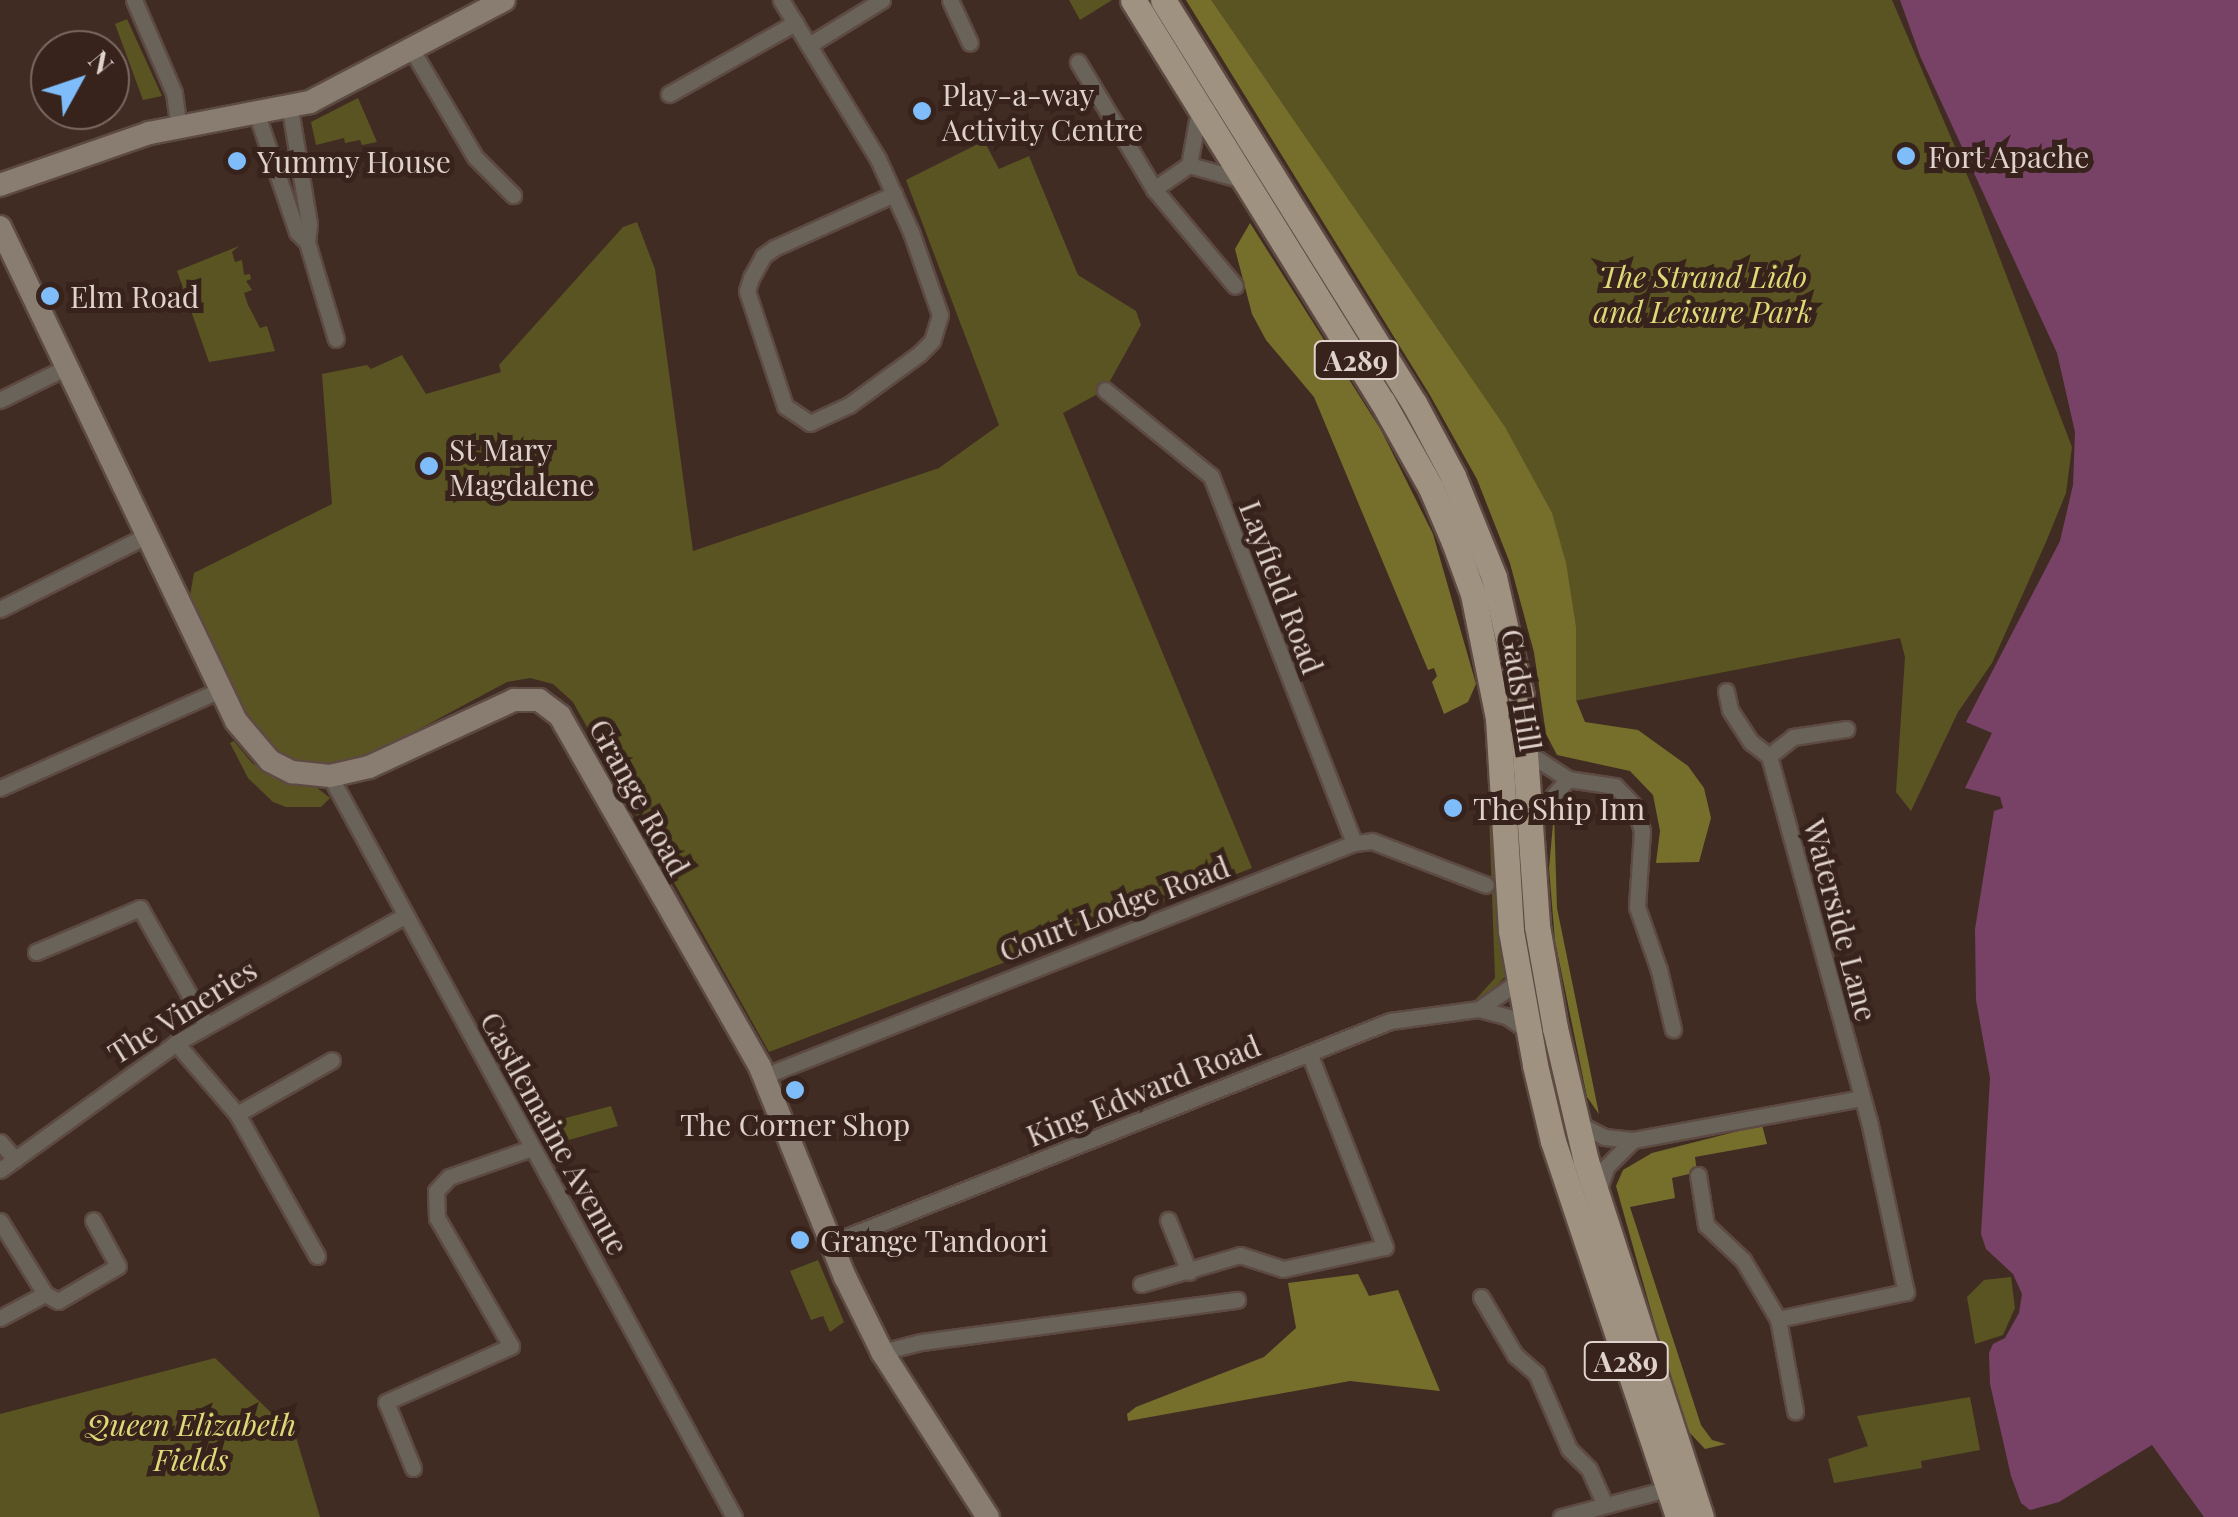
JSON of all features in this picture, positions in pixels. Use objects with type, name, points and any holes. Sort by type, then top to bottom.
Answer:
[{"type":"main road","name":"Gads Hill","points":[[1132,0],[1411,453],[1454,542],[1473,594],[1498,718],[1511,931],[1528,1031],[1553,1141],[1678,1517]]},
{"type":"main road","name":"Gads Hill","points":[[1163,0],[1414,403],[1453,476],[1494,577],[1514,652],[1528,753],[1537,926],[1546,986],[1598,1196],[1701,1517]]},
{"type":"street","points":[[134,0],[174,93],[179,129]]},
{"type":"street","points":[[0,185],[102,146],[290,109],[355,82],[504,0]]},
{"type":"street","points":[[781,0],[894,194],[936,300],[939,328],[918,354],[848,405],[810,423],[785,406],[747,291],[751,278],[763,256],[774,248],[894,194]]},
{"type":"street","points":[[809,44],[882,0]]},
{"type":"street","points":[[950,0],[970,43]]},
{"type":"street","points":[[668,94],[795,23]]},
{"type":"street","points":[[412,50],[474,157],[513,195]]},
{"type":"street","points":[[1078,62],[1154,188],[1235,286]]},
{"type":"street","points":[[290,109],[309,224],[307,242],[336,339]]},
{"type":"street","points":[[1154,188],[1189,165],[1199,110]]},
{"type":"street","points":[[257,115],[297,232],[307,242]]},
{"type":"street","points":[[1189,165],[1243,180]]},
{"type":"street","name":"Grange Road","points":[[0,228],[220,690],[250,742],[270,761],[292,772],[330,776],[369,767],[512,701],[530,698],[549,705],[564,720],[764,1076],[831,1243],[882,1352],[988,1517]]},
{"type":"street","points":[[0,400],[67,368]]},
{"type":"street","name":"Layfield Road","points":[[1105,390],[1211,476],[1354,843]]},
{"type":"street","points":[[0,609],[148,534]]},
{"type":"street","points":[[0,788],[220,690]]},
{"type":"street","name":"Waterside Lane","points":[[1726,692],[1730,710],[1751,742],[1769,756],[1861,1098],[1906,1292],[1778,1319]]},
{"type":"street","points":[[1769,756],[1793,737],[1846,728]]},
{"type":"street","points":[[1528,753],[1568,778],[1615,786],[1637,811],[1642,831],[1636,906],[1659,970],[1672,1029]]},
{"type":"street","name":"Castlemaine Avenue","points":[[330,776],[734,1517]]},
{"type":"street","points":[[1531,822],[1568,778]]},
{"type":"street","points":[[1354,843],[1372,842],[1486,885]]},
{"type":"street","name":"Court Lodge Road","points":[[764,1076],[1354,843]]},
{"type":"street","points":[[36,952],[140,908],[206,1024]]},
{"type":"street","name":"The Vineries","points":[[0,1170],[206,1024],[404,916]]},
{"type":"street","name":"King Edward Road","points":[[831,1243],[1390,1021],[1480,1009],[1520,980]]},
{"type":"street","points":[[1480,1009],[1508,1017],[1528,1031]]},
{"type":"street","points":[[176,1043],[237,1114],[317,1256]]},
{"type":"street","points":[[1140,1284],[1240,1256],[1282,1269],[1385,1247],[1309,1053]]},
{"type":"street","points":[[237,1114],[332,1060]]},
{"type":"street","points":[[1577,1123],[1604,1137],[1633,1140],[1861,1098]]},
{"type":"street","points":[[1598,1196],[1606,1168],[1633,1140]]},
{"type":"street","points":[[0,1142],[15,1159]]},
{"type":"street","points":[[413,1468],[386,1402],[512,1346],[437,1218],[436,1191],[449,1177],[532,1148]]},
{"type":"street","points":[[1698,1176],[1706,1225],[1743,1260],[1778,1319],[1796,1411]]},
{"type":"street","points":[[0,1221],[45,1294],[58,1302],[118,1266],[93,1220]]},
{"type":"street","points":[[1168,1220],[1189,1272]]},
{"type":"street","points":[[0,1318],[45,1294]]},
{"type":"street","points":[[1480,1297],[1516,1355],[1536,1373],[1569,1448],[1589,1470],[1602,1510]]},
{"type":"street","points":[[882,1352],[921,1342],[1238,1300]]},
{"type":"street","points":[[1561,1517],[1602,1510],[1667,1489]]},
{"type":"green space","points":[[1069,0],[1112,0],[1080,20]]},
{"type":"green space","name":"The Strand Lido and Leisure Park","points":[[1186,0],[1892,0],[1976,196],[2072,447],[2066,493],[2046,542],[1992,663],[1958,712],[1911,811],[1896,792],[1905,657],[1900,638],[1543,707],[1534,652],[1510,563],[1477,479],[1430,395]]},
{"type":"green space","points":[[127,19],[162,96],[143,100],[130,65],[130,30],[117,30],[115,24]]},
{"type":"green space","points":[[358,98],[377,142],[345,143],[344,138],[316,145],[311,122]]},
{"type":"green space","points":[[984,141],[999,169],[1029,156],[1078,275],[1136,311],[1141,325],[1105,390],[1063,413],[1252,868],[769,1052],[573,702],[553,684],[530,678],[507,682],[367,757],[326,764],[301,763],[277,754],[246,721],[189,601],[194,573],[332,504],[322,374],[367,365],[371,369],[402,355],[426,394],[501,372],[499,365],[623,227],[637,222],[655,269],[693,551],[939,468],[999,425],[906,180]]},
{"type":"green space","points":[[239,246],[232,252],[235,262],[242,260],[244,275],[250,274],[251,279],[246,281],[252,290],[244,293],[248,305],[260,328],[267,326],[275,351],[209,362],[177,271]]},
{"type":"green space","points":[[234,741],[252,763],[271,776],[316,787],[330,798],[321,807],[286,807],[273,802],[248,778],[230,743]]},
{"type":"green space","points":[[1492,752],[1506,976],[1483,999],[1475,1000],[1495,978],[1487,757]]},
{"type":"green space","points":[[611,1106],[618,1126],[551,1145],[539,1125]]},
{"type":"green space","points":[[818,1260],[844,1322],[830,1332],[823,1316],[811,1320],[790,1271]]},
{"type":"green space","points":[[2011,1277],[2015,1308],[2003,1335],[1975,1344],[1967,1297],[1984,1280]]},
{"type":"green space","name":"Queen Elizabeth Fields","points":[[215,1358],[296,1437],[320,1517],[0,1517],[0,1414]]},
{"type":"green space","points":[[1970,1397],[1980,1450],[1921,1461],[1922,1468],[1834,1483],[1828,1459],[1868,1446],[1857,1416]]},
{"type":"shaded area","points":[[1186,0],[1211,0],[1505,427],[1552,513],[1566,563],[1576,627],[1576,700],[1585,722],[1638,730],[1688,766],[1704,788],[1711,818],[1699,862],[1656,863],[1660,831],[1653,795],[1630,771],[1557,755],[1546,734],[1534,652],[1510,563],[1477,479],[1430,395]]},
{"type":"shaded area","points":[[1900,0],[2238,0],[2238,1517],[2204,1517],[2152,1445],[2059,1502],[2030,1510],[2021,1503],[2011,1476],[1990,1384],[1989,1353],[1993,1344],[2005,1338],[2019,1313],[2022,1294],[2013,1274],[1986,1249],[1981,1234],[1990,1078],[1976,1000],[1975,929],[1994,811],[2003,808],[2000,797],[1965,788],[1992,733],[1966,722],[2060,541],[2073,485],[2075,432],[2057,353],[1920,56]]},
{"type":"shaded area","points":[[1250,223],[1381,430],[1433,534],[1476,684],[1468,702],[1444,714],[1432,682],[1437,676],[1434,668],[1428,670],[1314,397],[1266,340],[1252,314],[1235,249]]},
{"type":"shaded area","points":[[1554,813],[1557,908],[1599,1114],[1587,1097],[1555,941],[1549,868]]},
{"type":"shaded area","points":[[1762,1125],[1767,1144],[1695,1157],[1697,1172],[1672,1178],[1675,1198],[1630,1207],[1701,1425],[1712,1440],[1726,1444],[1705,1449],[1689,1432],[1671,1382],[1616,1186],[1623,1170],[1652,1153]]},
{"type":"shaded area","points":[[1358,1274],[1369,1296],[1398,1290],[1440,1391],[1350,1381],[1128,1421],[1127,1414],[1136,1407],[1264,1357],[1296,1328],[1288,1283]]},
{"type":"place","name":"Play-a-way Activity Centre","points":[[922,111]]},
{"type":"place","name":"Fort Apache","points":[[1906,156]]},
{"type":"place","name":"Yummy House","points":[[237,161]]},
{"type":"place","name":"Elm Road","points":[[50,296]]},
{"type":"place","name":"St Mary Magdalene","points":[[429,466]]},
{"type":"place","name":"The Ship Inn","points":[[1453,808]]},
{"type":"place","name":"The Corner Shop","points":[[795,1090]]},
{"type":"place","name":"Grange Tandoori","points":[[800,1240]]}]
